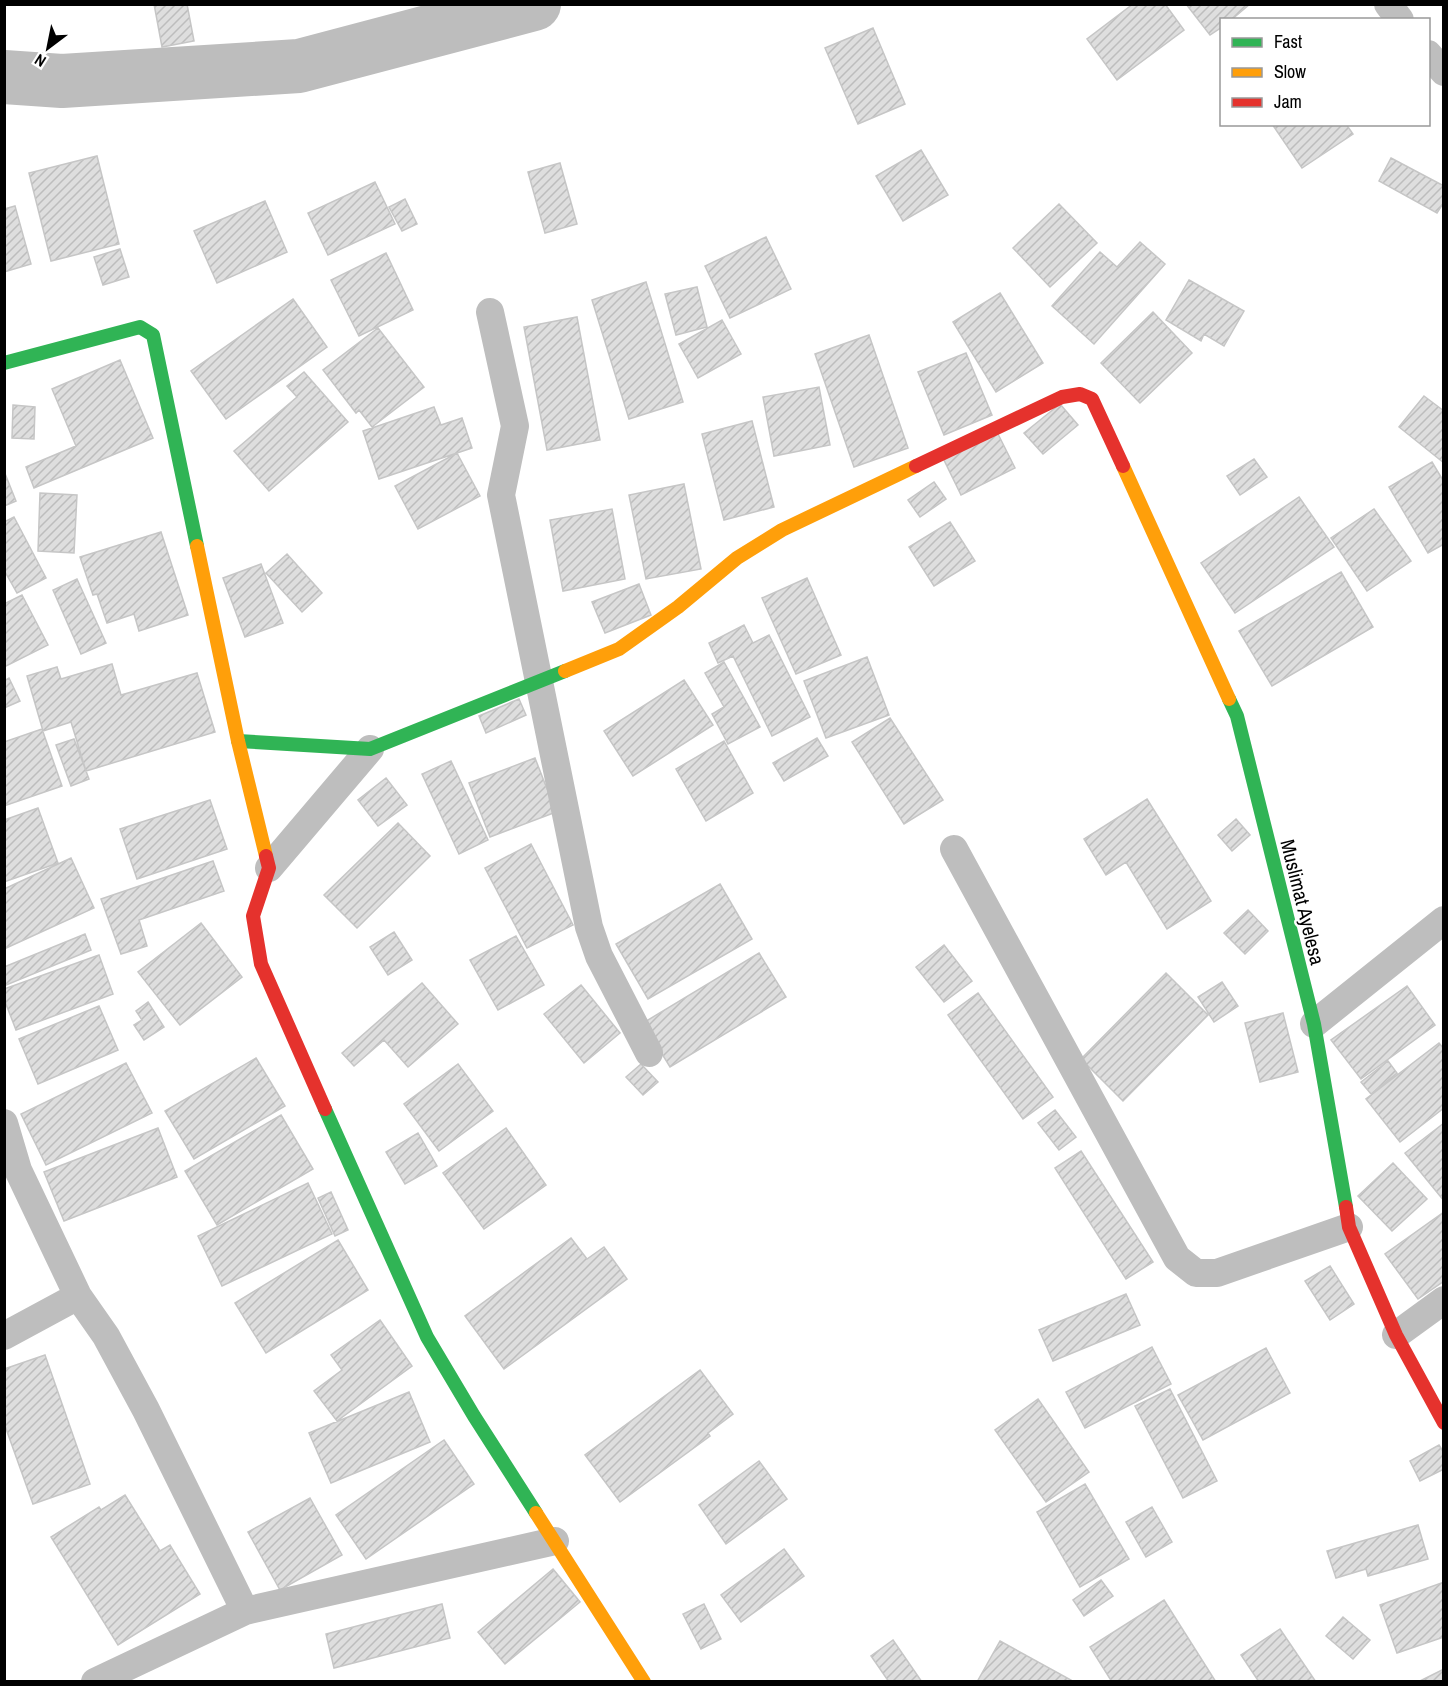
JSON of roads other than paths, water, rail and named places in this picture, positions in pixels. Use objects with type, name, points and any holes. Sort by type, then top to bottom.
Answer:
[{"type":"street","points":[[1388,4],[1398,18]]},
{"type":"street","points":[[1430,56],[1443,72]]},
{"type":"street","points":[[490,312],[515,426],[501,495],[589,927],[599,956],[649,1053]]},
{"type":"street","points":[[4,363],[140,327],[153,335],[238,741],[269,868]]},
{"type":"street","name":"Muslimat Ayelesa","points":[[539,681],[619,649],[678,607],[736,558],[782,530],[1062,397],[1080,394],[1092,399],[1237,716],[1314,1024],[1349,1227],[1396,1335],[1443,1423]]},
{"type":"street","points":[[238,741],[370,749],[539,681]]},
{"type":"street","points":[[370,749],[269,868],[253,916],[261,964],[427,1337],[474,1416],[644,1682]]},
{"type":"street","points":[[954,849],[1177,1258],[1196,1273],[1217,1273],[1349,1227]]},
{"type":"street","points":[[1314,1024],[1443,920]]},
{"type":"street","points":[[4,1123],[18,1170],[78,1296],[106,1336],[146,1410],[245,1611]]},
{"type":"street","points":[[4,1336],[78,1296]]},
{"type":"street","points":[[1396,1335],[1443,1300]]},
{"type":"street","points":[[95,1682],[245,1611],[555,1541]]},
{"type":"waterway","points":[[4,77],[62,81],[299,66],[534,4]]}]
